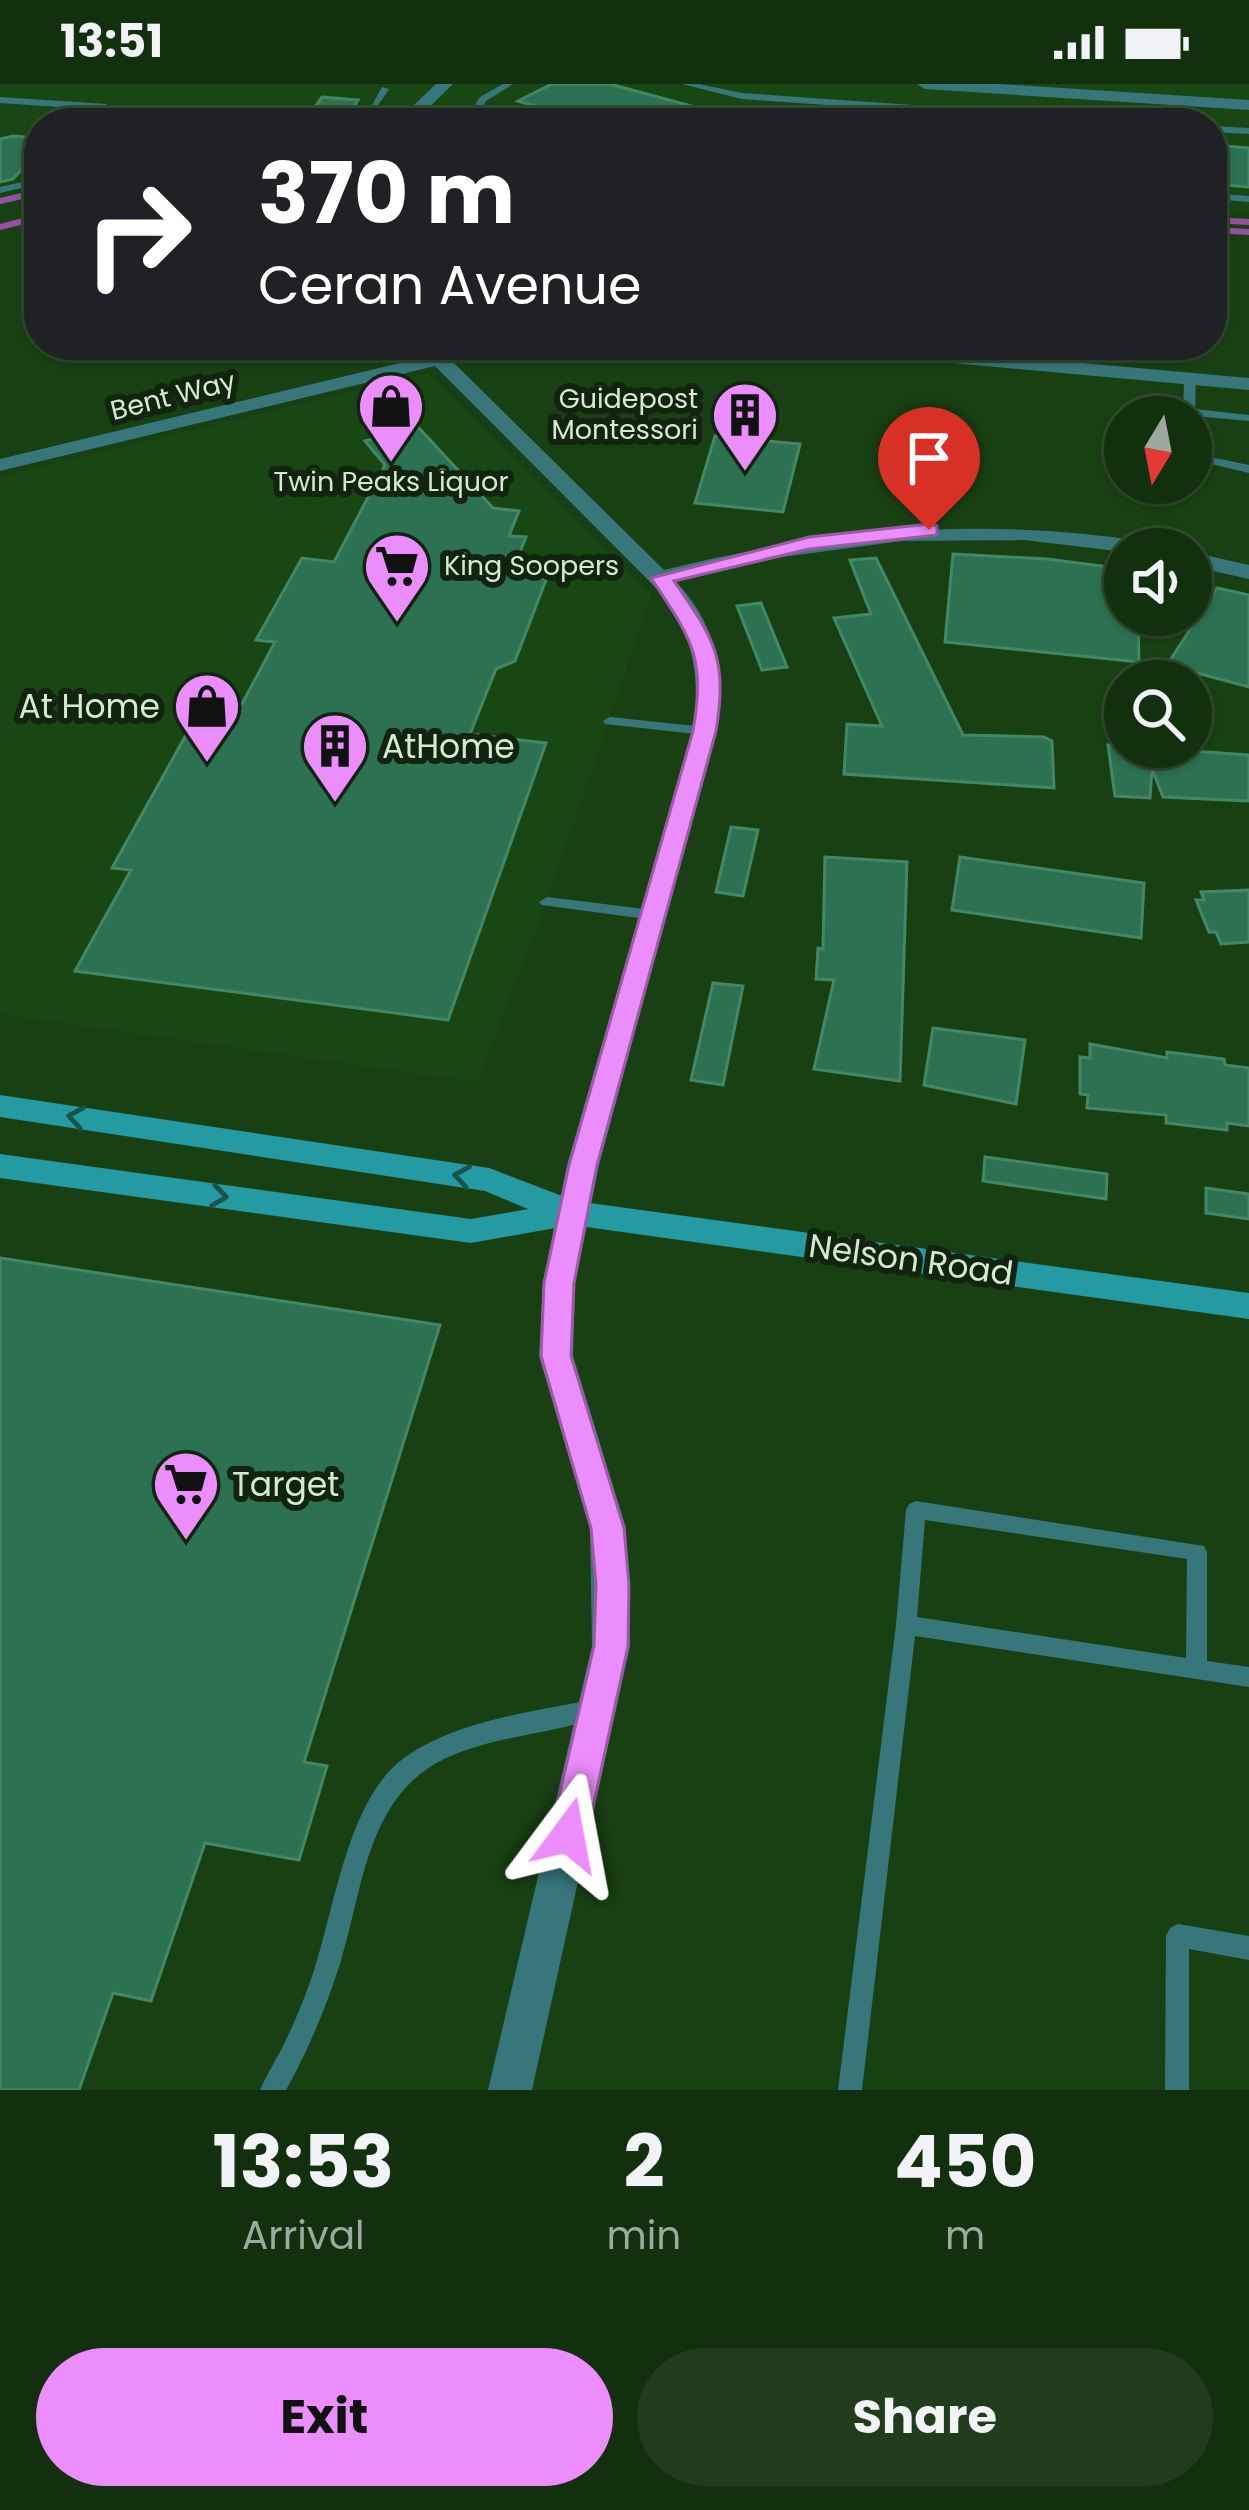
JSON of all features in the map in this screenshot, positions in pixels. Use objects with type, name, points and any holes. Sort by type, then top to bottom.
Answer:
[{"type":"main road","name":"Nelson Road","points":[[0,1106],[489,1180],[572,1213],[1249,1306]]},
{"type":"main road","name":"Nelson Road","points":[[0,1166],[471,1231],[572,1213]]},
{"type":"street","points":[[419,108],[445,84]]},
{"type":"street","points":[[926,84],[1040,92],[1124,91],[1249,106]]},
{"type":"street","name":"Bent Way","points":[[0,465],[405,360]]},
{"type":"street","points":[[439,360],[661,578],[694,621],[708,655],[711,694],[705,731],[572,1213],[554,1337],[611,1555],[611,1646],[509,2090]]},
{"type":"street","points":[[983,360],[1249,384]]},
{"type":"street","points":[[661,578],[809,543],[929,530],[1040,533],[1104,543]]},
{"type":"street","points":[[1212,564],[1249,572]]},
{"type":"lane","points":[[478,108],[482,99],[509,84]]},
{"type":"lane","points":[[686,84],[760,98],[906,108]]},
{"type":"lane","points":[[760,98],[777,84]]},
{"type":"lane","points":[[373,108],[386,89]]},
{"type":"lane","points":[[1039,108],[1040,92]]},
{"type":"lane","points":[[0,100],[106,107]]},
{"type":"lane","points":[[1190,379],[1190,396]]},
{"type":"lane","points":[[1212,416],[1249,418]]},
{"type":"lane","points":[[1212,461],[1249,469]]},
{"type":"lane","points":[[610,721],[705,731]]},
{"type":"lane","points":[[547,902],[652,915]]},
{"type":"lane","points":[[850,2090],[916,1510],[1196,1552],[1196,1667]]},
{"type":"lane","points":[[906,1625],[1249,1678]]},
{"type":"lane","points":[[272,2090],[293,2055],[326,1968],[377,1803],[407,1768],[464,1738],[598,1708]]},
{"type":"lane","points":[[1177,2090],[1178,1936],[1249,1948]]},
{"type":"shaded area","points":[[0,84],[1249,84],[1249,211],[1227,209],[1227,108],[24,108],[24,184],[0,190]]},
{"type":"shaded area","points":[[428,373],[651,594],[547,902],[477,1082],[0,1014],[0,477]]},
{"type":"building","points":[[552,84],[610,84],[699,108],[542,108],[518,101]]},
{"type":"building","points":[[322,97],[358,100],[353,108],[314,108]]},
{"type":"building","points":[[24,137],[24,167],[13,179],[0,182],[0,139]]},
{"type":"building","points":[[1227,146],[1249,148],[1249,187],[1227,185]]},
{"type":"building","name":"AtHome","points":[[419,428],[493,508],[519,511],[509,536],[526,537],[517,560],[525,560],[546,580],[515,661],[496,669],[470,734],[546,743],[448,1020],[75,971],[131,870],[112,868],[191,726],[228,730],[275,642],[256,640],[302,558],[334,562],[385,465],[365,441]]},
{"type":"building","name":"Guidepost Montessori","points":[[715,436],[800,444],[783,512],[695,503]]},
{"type":"building","points":[[953,554],[1047,559],[1104,566],[1104,636],[1138,636],[1139,660],[1120,660],[945,642]]},
{"type":"building","points":[[876,558],[963,735],[1052,741],[1054,788],[844,774],[847,724],[882,726],[834,618],[871,614],[850,560]]},
{"type":"building","points":[[1217,588],[1249,595],[1249,687],[1212,677],[1212,660],[1170,660],[1186,636],[1212,636],[1212,596]]},
{"type":"building","points":[[761,603],[787,667],[762,670],[737,606]]},
{"type":"building","points":[[1212,752],[1249,755],[1249,801],[1163,797],[1152,769],[1150,798],[1115,796],[1111,768],[1212,768]]},
{"type":"building","points":[[731,827],[758,830],[743,896],[716,892]]},
{"type":"building","points":[[825,857],[907,862],[900,1081],[814,1069],[834,980],[816,979],[818,948],[823,949]]},
{"type":"building","points":[[960,857],[1144,883],[1141,938],[952,910]]},
{"type":"building","points":[[1249,890],[1249,942],[1221,944],[1216,932],[1209,932],[1196,900],[1204,900],[1201,892]]},
{"type":"building","points":[[713,983],[743,986],[723,1085],[691,1080]]},
{"type":"building","points":[[933,1028],[1025,1040],[1016,1104],[924,1085]]},
{"type":"building","points":[[1090,1044],[1167,1058],[1167,1052],[1224,1059],[1225,1065],[1249,1068],[1249,1126],[1227,1123],[1227,1130],[1166,1123],[1166,1115],[1087,1108],[1088,1095],[1080,1094],[1080,1057],[1090,1058]]},
{"type":"building","points":[[985,1157],[1107,1174],[1106,1199],[983,1181]]},
{"type":"building","points":[[1206,1188],[1249,1194],[1249,1219],[1206,1213]]},
{"type":"building","name":"Target","points":[[0,1258],[440,1325],[304,1762],[327,1766],[299,1860],[205,1843],[151,2001],[113,1993],[79,2090],[0,2090]]},
{"type":"waterway","points":[[0,201],[24,195]]},
{"type":"waterway","points":[[0,227],[24,221]]},
{"type":"waterway","points":[[1227,221],[1249,222]]},
{"type":"waterway","points":[[1227,231],[1249,232]]},
{"type":"place","name":"Twin Peaks Liquor","points":[[391,465]]},
{"type":"place","name":"Guidepost Montessori","points":[[745,474]]},
{"type":"place","name":"King Soopers","points":[[397,625]]},
{"type":"place","name":"At Home","points":[[207,765]]},
{"type":"place","name":"AtHome","points":[[335,805]]},
{"type":"place","name":"Target","points":[[186,1543]]},
{"type":"route","points":[[568,1835],[611,1646],[613,1585],[608,1528],[556,1356],[559,1283],[583,1165],[705,731],[711,694],[704,640],[661,578],[809,543],[929,530]]}]
